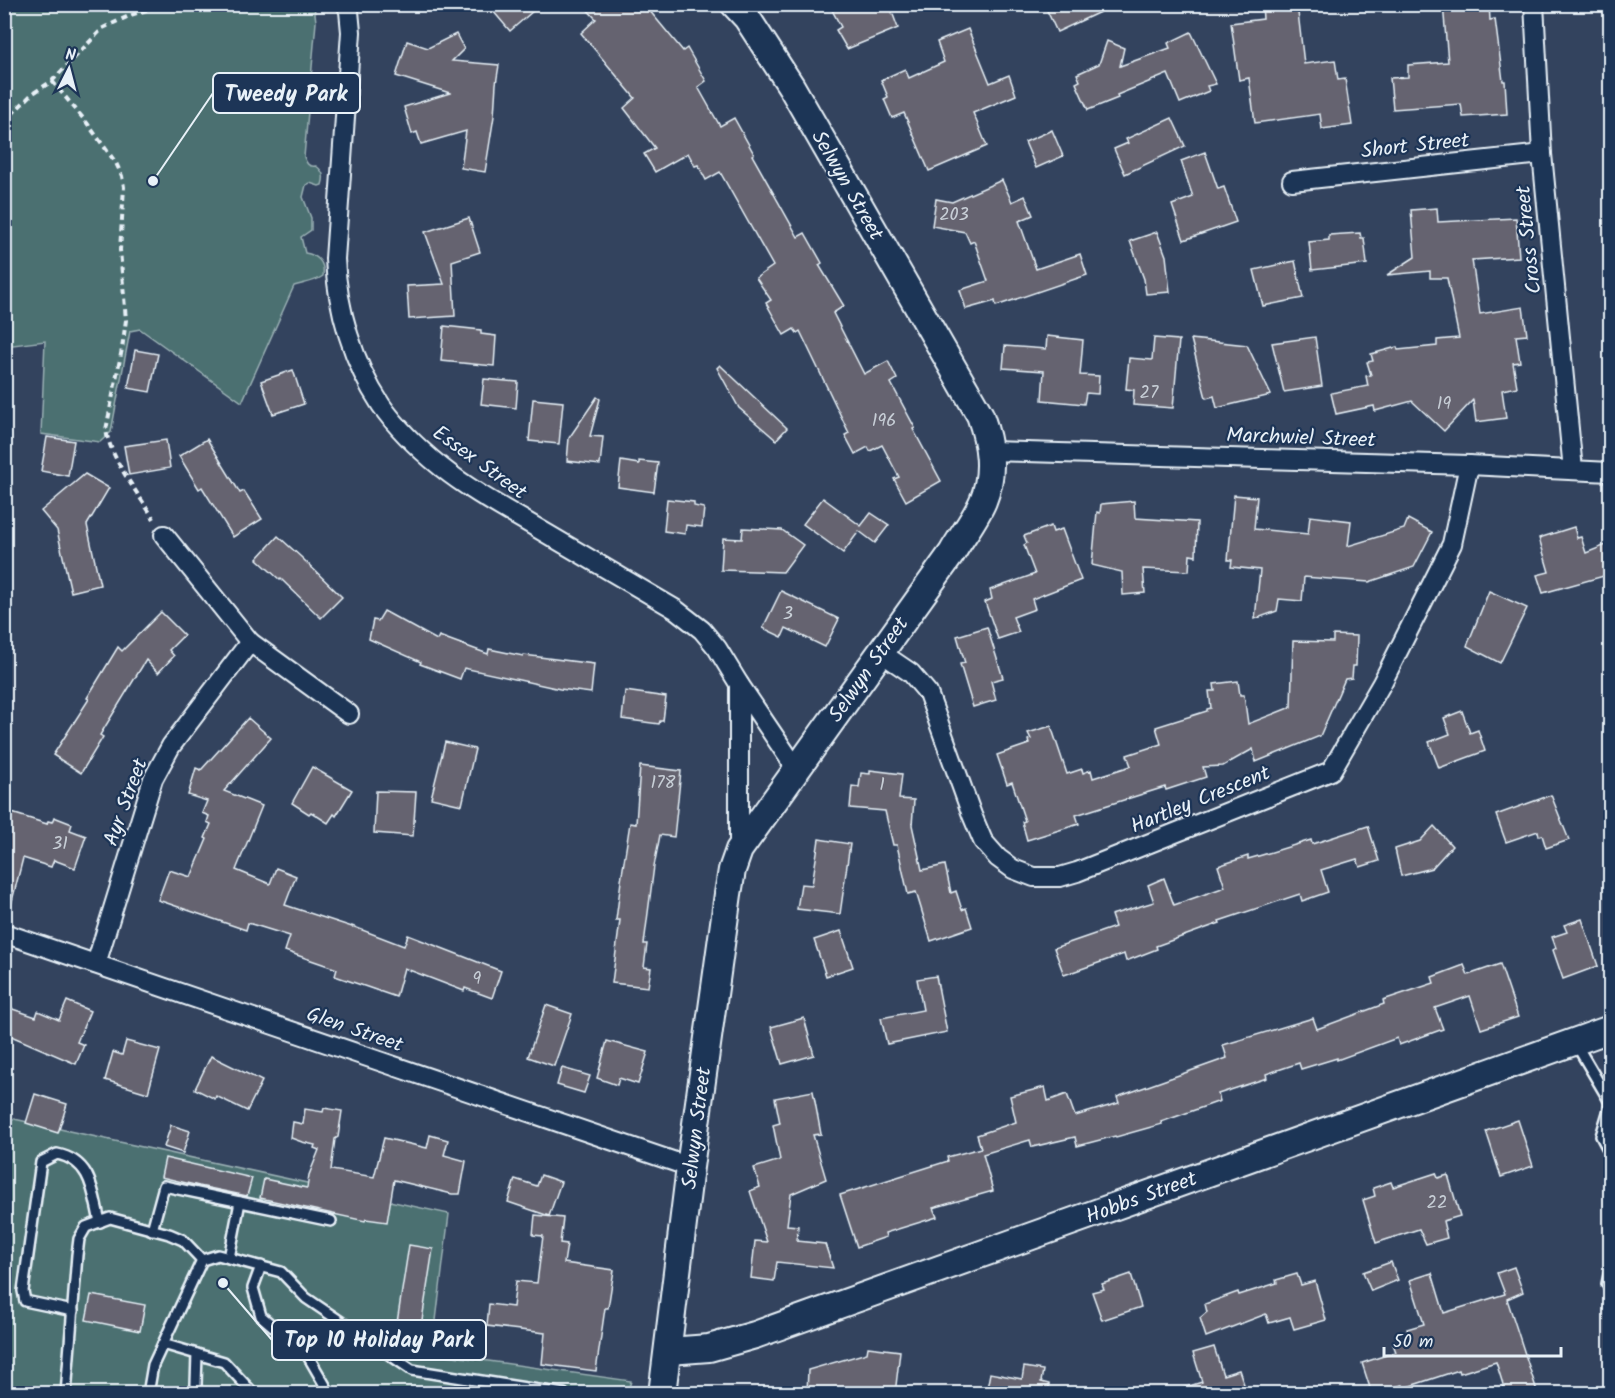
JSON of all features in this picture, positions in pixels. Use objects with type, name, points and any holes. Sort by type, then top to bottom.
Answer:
[{"type":"street","name":"Essex Street","points":[[346,4],[351,32],[335,259],[336,282],[340,306],[352,345],[364,374],[381,405],[408,437],[441,467],[483,496],[675,609],[702,630],[717,648],[797,770]]},
{"type":"street","name":"Selwyn Street","points":[[662,1394],[690,1167],[728,894],[732,870],[739,850],[952,553],[982,503],[990,472],[990,451],[981,414],[791,86],[747,18],[734,4]]},
{"type":"street","name":"Cross Street","points":[[1534,4],[1542,154],[1573,470]]},
{"type":"street","name":"Short Street","points":[[1292,181],[1542,154]]},
{"type":"street","name":"Marchwiel Street","points":[[990,451],[1611,471]]},
{"type":"street","name":"Hartley Crescent","points":[[880,652],[911,673],[928,693],[983,841],[998,858],[1013,869],[1034,877],[1060,877],[1077,872],[1331,771],[1382,683],[1452,544],[1469,465]]},
{"type":"street","points":[[164,535],[250,642],[348,714]]},
{"type":"street","name":"Ayr Street","points":[[96,964],[153,779],[171,746],[250,642]]},
{"type":"street","points":[[739,684],[739,850]]},
{"type":"street","name":"Glen Street","points":[[4,933],[690,1167]]},
{"type":"street","name":"Hobbs Street","points":[[669,1351],[709,1348],[755,1335],[1611,1029]]},
{"type":"lane","points":[[1575,1042],[1611,1102]]},
{"type":"lane","points":[[1611,1106],[1601,1136],[1611,1153]]},
{"type":"lane","points":[[73,1311],[25,1301],[23,1291],[42,1162],[57,1154],[74,1159],[91,1182],[100,1222]]},
{"type":"lane","points":[[152,1230],[164,1186],[331,1221]]},
{"type":"lane","points":[[229,1258],[240,1202]]},
{"type":"lane","points":[[66,1394],[79,1239],[86,1227],[110,1218],[183,1240],[202,1260]]},
{"type":"lane","points":[[148,1394],[153,1365],[202,1260],[218,1255],[281,1272],[306,1298],[412,1370],[564,1394]]},
{"type":"lane","points":[[261,1266],[253,1288],[261,1316],[308,1356],[330,1394]]},
{"type":"lane","points":[[1611,1270],[1607,1284],[1611,1289]]},
{"type":"lane","points":[[163,1344],[224,1362],[254,1394]]},
{"type":"lane","points":[[197,1354],[197,1394]]},
{"type":"path","points":[[4,122],[32,94],[52,81],[103,28],[131,15],[165,4]]},
{"type":"path","points":[[52,81],[100,140],[122,176],[124,187],[120,250],[126,320],[106,430],[108,442],[115,457],[164,535]]},
{"type":"green space","points":[[4,5],[314,5],[316,22],[304,157],[308,164],[320,170],[323,179],[322,185],[310,183],[306,185],[303,197],[311,218],[311,230],[301,237],[305,253],[314,256],[322,264],[323,276],[294,286],[242,402],[140,329],[130,331],[111,432],[100,442],[41,434],[45,341],[5,346]]},
{"type":"green space","points":[[5,1117],[449,1214],[432,1353],[631,1381],[627,1394],[5,1394]]},
{"type":"building","points":[[487,4],[541,4],[510,31]]},
{"type":"building","points":[[582,4],[644,4],[683,51],[687,48],[706,81],[698,87],[720,126],[734,118],[798,237],[805,233],[822,263],[819,265],[844,306],[833,313],[864,374],[888,361],[897,379],[891,383],[941,481],[906,501],[894,479],[899,477],[882,445],[870,451],[868,447],[855,454],[845,435],[849,433],[800,331],[797,333],[794,329],[784,335],[766,303],[771,300],[756,278],[773,266],[720,172],[706,180],[688,153],[655,172],[644,154],[655,148],[624,108],[635,98],[581,33],[596,19]]},
{"type":"building","points":[[846,4],[889,4],[898,28],[847,49],[836,30],[841,27],[832,10]]},
{"type":"building","points":[[1044,4],[1117,4],[1057,32]]},
{"type":"building","points":[[1262,4],[1297,4],[1304,64],[1335,60],[1338,80],[1345,79],[1352,125],[1322,129],[1320,114],[1255,123],[1249,78],[1239,80],[1231,23],[1263,19]]},
{"type":"building","points":[[1443,4],[1489,4],[1490,20],[1495,19],[1503,81],[1505,81],[1507,114],[1463,117],[1461,104],[1393,109],[1390,78],[1408,77],[1408,65],[1448,62]]},
{"type":"building","points":[[968,29],[990,83],[1009,75],[1016,95],[973,113],[987,146],[929,171],[904,113],[892,118],[884,99],[888,97],[881,80],[905,69],[909,78],[944,62],[937,42]]},
{"type":"building","points":[[1191,32],[1216,84],[1207,86],[1209,91],[1180,103],[1168,74],[1088,110],[1076,83],[1080,81],[1077,74],[1099,64],[1107,41],[1124,48],[1120,66],[1170,48],[1168,43]]},
{"type":"building","points":[[456,34],[464,49],[452,61],[499,65],[485,172],[461,168],[466,131],[421,144],[417,132],[412,134],[404,107],[450,93],[396,76],[407,41],[428,48]]},
{"type":"building","points":[[1172,118],[1185,146],[1125,174],[1114,149],[1128,143],[1126,139]]},
{"type":"building","points":[[1052,130],[1063,156],[1036,168],[1025,142]]},
{"type":"building","points":[[1205,152],[1218,189],[1224,187],[1236,222],[1184,240],[1172,205],[1193,197],[1181,161]]},
{"type":"building","points":[[1002,180],[1012,202],[1025,196],[1033,215],[1019,221],[1036,269],[1080,254],[1087,275],[996,306],[995,301],[966,309],[960,290],[988,281],[974,241],[970,243],[965,232],[932,226],[936,199],[952,202]]},
{"type":"building","points":[[1437,208],[1438,222],[1516,218],[1519,257],[1472,260],[1480,314],[1523,307],[1527,335],[1516,336],[1520,362],[1513,363],[1517,387],[1502,390],[1506,418],[1476,422],[1473,400],[1444,431],[1412,401],[1375,411],[1374,406],[1336,414],[1331,393],[1368,386],[1366,376],[1371,375],[1367,362],[1373,361],[1371,354],[1397,347],[1398,350],[1437,346],[1437,340],[1459,338],[1447,278],[1430,278],[1430,271],[1387,275],[1415,257],[1411,210]]},
{"type":"building","points":[[469,218],[480,252],[452,261],[455,316],[409,319],[407,286],[444,284],[425,232]]},
{"type":"building","points":[[1157,232],[1166,256],[1170,292],[1146,294],[1144,279],[1130,241]]},
{"type":"building","points":[[1360,233],[1361,238],[1364,238],[1367,264],[1312,270],[1309,242],[1329,240],[1329,235]]},
{"type":"building","points":[[1295,261],[1303,298],[1263,306],[1254,270]]},
{"type":"building","points":[[444,326],[481,330],[481,334],[496,336],[494,366],[441,361]]},
{"type":"building","points":[[1047,336],[1083,340],[1080,375],[1099,376],[1098,394],[1086,393],[1084,404],[1042,400],[1044,371],[1003,368],[1005,346],[1046,349]]},
{"type":"building","points":[[1315,337],[1322,386],[1284,392],[1272,343]]},
{"type":"building","points":[[1154,338],[1179,340],[1173,408],[1133,405],[1134,390],[1126,389],[1129,358],[1152,360]]},
{"type":"building","points":[[1191,339],[1247,345],[1271,395],[1217,408],[1214,396],[1206,398]]},
{"type":"building","points":[[135,350],[158,354],[150,392],[128,388]]},
{"type":"building","points":[[720,365],[787,428],[776,440],[739,408],[717,368]]},
{"type":"building","points":[[293,370],[304,404],[273,414],[261,381]]},
{"type":"building","points":[[484,379],[518,382],[516,408],[481,404]]},
{"type":"building","points":[[597,397],[600,399],[590,436],[603,437],[600,465],[567,461],[569,438]]},
{"type":"building","points":[[533,399],[563,402],[559,444],[529,441]]},
{"type":"building","points":[[47,437],[74,441],[68,476],[41,471]]},
{"type":"building","points":[[207,439],[240,493],[244,491],[262,519],[233,537],[202,487],[199,489],[179,456]]},
{"type":"building","points":[[166,440],[170,468],[129,475],[124,446]]},
{"type":"building","points":[[621,461],[639,464],[639,461],[658,463],[654,492],[618,487]]},
{"type":"building","points":[[85,474],[109,488],[87,525],[100,585],[71,592],[57,530],[41,511]]},
{"type":"building","points":[[1234,495],[1257,497],[1254,529],[1308,534],[1310,516],[1351,521],[1348,546],[1404,529],[1408,519],[1432,532],[1414,567],[1369,582],[1304,577],[1302,601],[1279,599],[1277,611],[1255,619],[1260,570],[1231,567],[1232,560],[1228,560]]},
{"type":"building","points":[[823,498],[861,526],[871,513],[889,525],[875,543],[859,531],[843,553],[803,524]]},
{"type":"building","points":[[667,499],[694,502],[694,506],[704,508],[702,527],[686,525],[685,534],[664,531]]},
{"type":"building","points":[[1134,501],[1135,518],[1197,522],[1196,556],[1190,555],[1189,571],[1143,569],[1145,593],[1123,595],[1122,572],[1092,565],[1097,512],[1100,513],[1101,504]]},
{"type":"building","points":[[1051,526],[1053,532],[1062,529],[1081,580],[1032,599],[1035,609],[1013,617],[1019,632],[998,639],[985,602],[992,599],[990,590],[1035,574],[1024,545],[1027,543],[1024,536]]},
{"type":"building","points":[[1574,527],[1577,538],[1581,537],[1586,553],[1611,543],[1611,574],[1543,593],[1537,575],[1549,572],[1539,538]]},
{"type":"building","points":[[743,528],[782,530],[803,545],[783,572],[721,570],[723,538],[742,539]]},
{"type":"building","points":[[278,536],[342,597],[321,618],[257,559]]},
{"type":"building","points":[[781,591],[839,619],[825,647],[786,628],[782,637],[763,628]]},
{"type":"building","points":[[1489,591],[1527,608],[1500,663],[1467,646]]},
{"type":"building","points":[[384,611],[437,640],[439,636],[488,654],[489,649],[523,656],[594,664],[591,693],[560,689],[464,668],[460,679],[420,664],[421,662],[369,639],[373,620],[378,621]]},
{"type":"building","points":[[161,612],[184,635],[169,650],[174,656],[158,673],[146,660],[100,735],[103,737],[81,773],[53,755],[89,699],[87,698],[118,647],[122,651]]},
{"type":"building","points":[[987,627],[1003,678],[991,681],[996,700],[973,707],[960,664],[965,663],[957,636]]},
{"type":"building","points":[[1333,635],[1357,636],[1356,666],[1353,666],[1352,678],[1345,679],[1320,736],[1256,762],[1253,749],[1223,766],[1203,767],[1206,777],[1166,790],[1165,787],[1076,815],[1079,824],[1027,840],[1022,822],[1025,821],[1012,782],[1007,784],[997,755],[1029,744],[1028,740],[1031,739],[1028,733],[1051,726],[1067,774],[1082,769],[1083,773],[1091,770],[1093,778],[1131,766],[1127,755],[1161,744],[1156,727],[1211,708],[1209,691],[1215,691],[1214,684],[1238,681],[1240,695],[1244,695],[1248,724],[1291,707],[1293,641],[1333,642]]},
{"type":"building","points":[[625,691],[666,697],[663,721],[659,724],[622,719]]},
{"type":"building","points":[[1462,711],[1470,733],[1478,730],[1485,751],[1439,768],[1429,742],[1450,734],[1444,718]]},
{"type":"building","points":[[248,718],[271,738],[224,791],[262,806],[236,870],[270,884],[276,868],[296,876],[285,905],[352,926],[404,946],[408,935],[501,971],[492,998],[465,988],[464,991],[404,968],[396,997],[335,976],[337,969],[285,951],[290,936],[248,923],[246,930],[158,900],[169,870],[191,877],[207,839],[205,838],[211,824],[207,822],[209,816],[202,813],[207,801],[188,795],[196,768],[201,770]]},
{"type":"building","points":[[445,742],[475,749],[462,805],[431,798]]},
{"type":"building","points":[[640,766],[681,771],[674,837],[660,835],[654,866],[644,944],[647,944],[644,967],[651,968],[648,987],[612,983],[620,920],[616,920],[621,881],[630,823],[636,824]]},
{"type":"building","points":[[312,767],[352,790],[336,816],[334,814],[328,823],[292,803]]},
{"type":"building","points":[[870,770],[902,774],[899,799],[914,800],[912,825],[922,870],[945,865],[951,893],[956,891],[962,910],[966,908],[972,927],[931,941],[916,892],[908,894],[897,845],[893,845],[885,811],[850,808],[852,786],[859,787],[861,773],[870,774]]},
{"type":"building","points":[[376,791],[416,792],[413,836],[374,833]]},
{"type":"building","points":[[1551,795],[1569,840],[1546,848],[1542,835],[1539,836],[1538,831],[1506,842],[1496,815]]},
{"type":"building","points":[[12,813],[47,824],[48,821],[52,822],[54,817],[72,824],[70,830],[86,836],[75,868],[54,860],[51,867],[23,858],[11,905],[4,904],[4,819],[9,821]]},
{"type":"building","points":[[1368,826],[1379,861],[1360,867],[1357,859],[1321,870],[1328,892],[1302,901],[1300,894],[1219,921],[1220,923],[1156,946],[1157,949],[1126,961],[1124,954],[1064,975],[1054,948],[1115,927],[1111,915],[1154,902],[1148,885],[1164,878],[1174,905],[1225,887],[1218,866],[1311,840],[1312,844]]},
{"type":"building","points":[[1434,826],[1452,846],[1432,868],[1401,876],[1395,849],[1420,841]]},
{"type":"building","points":[[819,839],[850,844],[840,914],[797,909],[801,884],[812,885]]},
{"type":"building","points":[[1582,919],[1598,966],[1563,979],[1553,950],[1556,948],[1552,937],[1567,932],[1564,925]]},
{"type":"building","points":[[841,931],[853,967],[826,976],[814,940]]},
{"type":"building","points":[[1500,964],[1518,1017],[1481,1029],[1470,996],[1435,1008],[1443,1029],[1399,1045],[1397,1038],[1337,1060],[1337,1058],[1301,1069],[1299,1063],[1266,1074],[1267,1078],[1218,1094],[1220,1101],[1161,1122],[1162,1124],[1077,1146],[1075,1137],[1032,1147],[1030,1140],[983,1154],[993,1191],[933,1208],[937,1217],[885,1233],[886,1237],[857,1247],[840,1195],[948,1161],[947,1157],[981,1148],[977,1135],[1016,1122],[1010,1096],[1045,1087],[1048,1101],[1067,1094],[1075,1116],[1119,1103],[1117,1097],[1227,1058],[1223,1045],[1313,1018],[1317,1029],[1384,1004],[1383,1000],[1434,983],[1432,977],[1464,965],[1468,975]]},
{"type":"building","points":[[936,976],[947,1032],[887,1044],[881,1018],[923,1010],[917,979]]},
{"type":"building","points":[[67,1001],[90,1011],[77,1042],[84,1045],[76,1064],[4,1033],[4,1006],[36,1017],[38,1011],[59,1020]]},
{"type":"building","points":[[546,1005],[572,1014],[554,1066],[528,1057]]},
{"type":"building","points":[[804,1018],[814,1055],[782,1064],[771,1027]]},
{"type":"building","points":[[126,1041],[160,1050],[148,1093],[105,1080],[113,1052],[122,1055]]},
{"type":"building","points":[[607,1041],[648,1052],[638,1084],[619,1078],[617,1085],[597,1078]]},
{"type":"building","points":[[211,1056],[262,1081],[247,1111],[195,1089]]},
{"type":"building","points":[[562,1068],[590,1076],[584,1093],[557,1085]]},
{"type":"building","points":[[813,1091],[821,1134],[813,1135],[826,1179],[791,1194],[787,1225],[798,1226],[797,1241],[825,1244],[833,1268],[777,1262],[774,1281],[751,1278],[755,1241],[767,1242],[750,1191],[760,1187],[754,1168],[780,1160],[773,1125],[780,1123],[775,1098]]},
{"type":"building","points":[[35,1094],[67,1104],[58,1133],[26,1123]]},
{"type":"building","points":[[324,1108],[342,1111],[331,1170],[374,1177],[384,1138],[427,1148],[430,1135],[448,1140],[444,1155],[466,1161],[460,1194],[394,1180],[387,1222],[366,1219],[365,1221],[260,1198],[264,1179],[307,1188],[309,1175],[319,1150],[314,1148],[315,1145],[291,1138],[293,1122],[303,1124],[305,1109],[323,1112]]},
{"type":"building","points":[[1518,1120],[1533,1166],[1501,1177],[1486,1131]]},
{"type":"building","points":[[171,1125],[190,1131],[183,1153],[164,1147]]},
{"type":"building","points":[[165,1158],[252,1178],[247,1196],[161,1177]]},
{"type":"building","points":[[1436,1173],[1438,1178],[1448,1175],[1460,1216],[1443,1221],[1447,1238],[1426,1244],[1419,1229],[1376,1243],[1363,1200],[1375,1196],[1373,1188],[1391,1182],[1393,1187]]},
{"type":"building","points":[[541,1175],[561,1182],[549,1216],[508,1202],[515,1179],[537,1186]]},
{"type":"building","points":[[535,1215],[563,1218],[560,1243],[567,1244],[564,1263],[614,1270],[608,1308],[605,1308],[596,1371],[542,1364],[545,1333],[487,1326],[489,1304],[513,1307],[516,1281],[537,1283],[543,1236],[533,1235]]},
{"type":"building","points":[[409,1245],[433,1249],[418,1346],[394,1342]]},
{"type":"building","points":[[1391,1262],[1398,1280],[1371,1291],[1363,1272]]},
{"type":"building","points":[[1514,1267],[1523,1292],[1507,1299],[1538,1394],[1506,1394],[1496,1362],[1460,1373],[1459,1370],[1404,1388],[1402,1385],[1372,1394],[1362,1363],[1396,1352],[1393,1344],[1410,1338],[1407,1329],[1424,1324],[1410,1280],[1432,1273],[1444,1313],[1505,1294],[1497,1273]]},
{"type":"building","points":[[1131,1274],[1141,1307],[1102,1320],[1092,1292],[1104,1289],[1102,1284]]},
{"type":"building","points":[[1297,1274],[1301,1285],[1315,1281],[1326,1320],[1294,1329],[1290,1317],[1269,1323],[1266,1314],[1206,1337],[1200,1318],[1207,1312],[1205,1304],[1238,1292],[1239,1295],[1277,1283],[1276,1280]]},
{"type":"building","points":[[91,1295],[145,1305],[140,1331],[86,1320]]},
{"type":"building","points":[[868,1347],[900,1351],[895,1394],[807,1393],[808,1370],[867,1353]]},
{"type":"building","points":[[1214,1347],[1223,1375],[1239,1370],[1246,1390],[1235,1394],[1178,1394],[1177,1390],[1202,1382],[1193,1353]]},
{"type":"building","points":[[1024,1367],[1043,1370],[1041,1382],[1049,1384],[1049,1394],[986,1394],[990,1373],[1022,1379]]},
{"type":"place","name":"Tweedy Park","points":[[153,181]]},
{"type":"place","name":"Top 10 Holiday Park","points":[[223,1283]]}]
